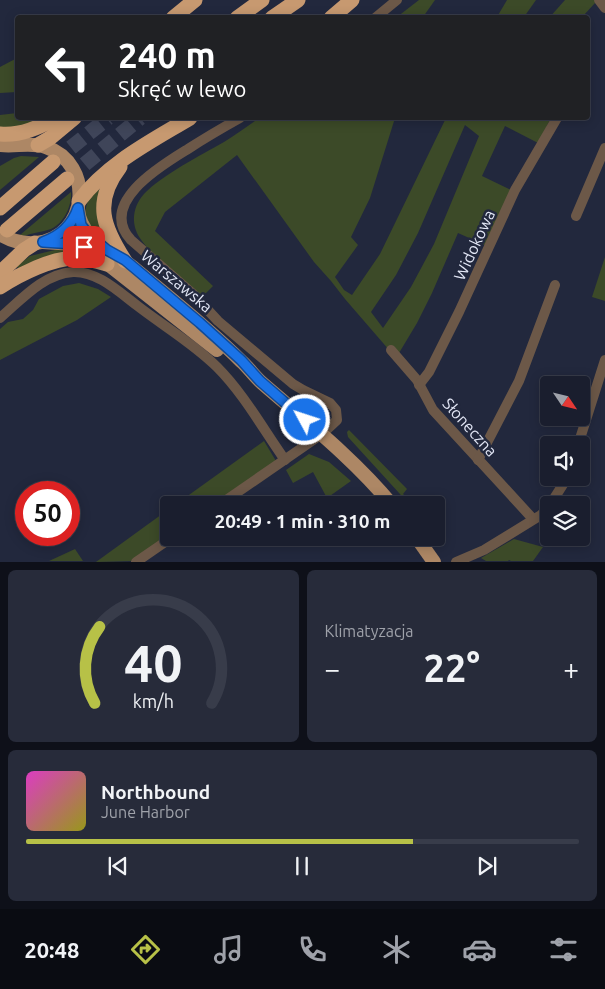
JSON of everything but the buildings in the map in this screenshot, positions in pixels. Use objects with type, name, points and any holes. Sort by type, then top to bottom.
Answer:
[{"type":"highway","points":[[177,15],[195,0]]},
{"type":"highway","points":[[241,15],[262,0]]},
{"type":"highway","points":[[276,15],[298,0]]},
{"type":"highway","points":[[334,15],[352,0]]},
{"type":"highway","points":[[0,134],[25,132],[52,120]]},
{"type":"highway","points":[[31,145],[50,138],[72,120]]},
{"type":"highway","points":[[78,205],[97,180],[119,161],[187,120]]},
{"type":"highway","points":[[125,260],[109,234],[104,218],[104,201],[111,180],[133,153]]},
{"type":"highway","points":[[0,208],[53,162]]},
{"type":"highway","points":[[4,232],[67,179]]},
{"type":"highway","points":[[0,273],[24,250],[39,242]]},
{"type":"highway","points":[[0,287],[27,272],[64,259],[79,258],[107,264]]},
{"type":"main road","points":[[0,145],[31,145]]},
{"type":"main road","points":[[0,154],[9,149],[31,145]]},
{"type":"main road","name":"Warszawska","points":[[31,145],[58,153],[69,163],[76,176],[79,189],[79,221],[85,232],[107,250],[125,260],[200,323],[241,360],[260,381],[322,434],[384,496]]},
{"type":"main road","points":[[39,242],[63,231],[72,221],[78,205]]},
{"type":"main road","name":"Warszawska","points":[[4,232],[16,242],[79,246],[90,250],[237,367],[260,381]]},
{"type":"main road","points":[[423,546],[434,562]]},
{"type":"street","points":[[379,15],[397,0]]},
{"type":"street","points":[[600,0],[605,8]]},
{"type":"street","points":[[231,496],[322,434],[337,420],[336,410],[330,404],[293,384],[218,321],[192,293],[131,240],[127,235],[122,217],[125,204],[135,188],[144,180],[164,164],[237,120]]},
{"type":"street","name":"Widokowa","points":[[419,385],[429,372],[459,312],[515,190],[556,120]]},
{"type":"street","points":[[576,216],[605,148]]},
{"type":"street","points":[[0,318],[41,283],[56,275],[74,272],[84,273],[100,279],[174,332],[218,368],[238,392],[285,460]]},
{"type":"street","points":[[478,460],[519,381],[555,285]]},
{"type":"street","name":"Słoneczna","points":[[391,350],[417,380],[432,410],[533,519]]},
{"type":"street","points":[[581,436],[605,360]]},
{"type":"street","points":[[456,562],[473,559],[484,550],[540,516]]},
{"type":"street","points":[[136,562],[160,546]]},
{"type":"green space","points":[[419,0],[435,0],[424,15],[400,15]]},
{"type":"green space","points":[[507,0],[536,0],[525,15],[498,15]]},
{"type":"green space","points":[[565,0],[594,0],[596,2],[584,15],[552,15]]},
{"type":"green space","points":[[15,59],[15,92],[0,93],[0,67]]},
{"type":"green space","points":[[15,113],[15,120],[42,120],[30,126],[0,129],[0,115]]},
{"type":"green space","points":[[256,120],[394,120],[370,198],[351,237],[358,245],[335,277],[344,290],[352,295],[380,254],[445,120],[550,120],[538,143],[505,126],[482,176],[513,191],[487,246],[458,233],[432,293],[396,358],[314,262],[237,155],[165,212],[155,231],[213,286],[202,297],[148,249],[137,233],[134,223],[134,213],[144,194],[171,173],[224,142]],"holes":[[[465,125],[479,136],[434,244],[411,287],[383,328],[371,312],[396,275],[418,233]]]},
{"type":"green space","points":[[21,156],[39,157],[0,190],[0,166]]},
{"type":"green space","points":[[96,187],[101,191],[108,242],[93,229],[86,218],[85,211]]},
{"type":"green space","points":[[71,192],[70,203],[60,223],[51,229],[24,236],[20,235]]},
{"type":"green space","points":[[59,249],[78,249],[19,271],[17,266],[30,256]]},
{"type":"green space","points":[[605,257],[605,301],[592,297]]},
{"type":"green space","points":[[79,283],[98,289],[111,297],[77,320],[0,360],[0,329],[8,322],[23,319],[33,310],[39,299],[63,286]]},
{"type":"green space","points":[[349,430],[407,489],[403,494],[405,496],[402,496],[348,437],[347,432]]},
{"type":"green space","points":[[264,441],[276,461],[225,496],[188,496]]},
{"type":"green space","points":[[309,454],[329,462],[351,481],[330,496],[326,496],[313,472],[293,483],[286,470]]},
{"type":"green space","points":[[160,516],[160,541],[131,561],[96,562]]},
{"type":"green space","points":[[514,539],[543,547],[533,561],[486,561],[481,558]]},
{"type":"green space","points":[[75,549],[83,561],[49,561]]},
{"type":"tunnel","points":[[53,162],[106,120]]},
{"type":"tunnel","points":[[67,179],[138,120]]},
{"type":"route","points":[[84,247],[74,244],[43,242],[59,235],[72,221],[78,208],[81,225],[88,234],[107,250],[125,260],[200,323],[241,360],[260,381],[305,420]]}]
